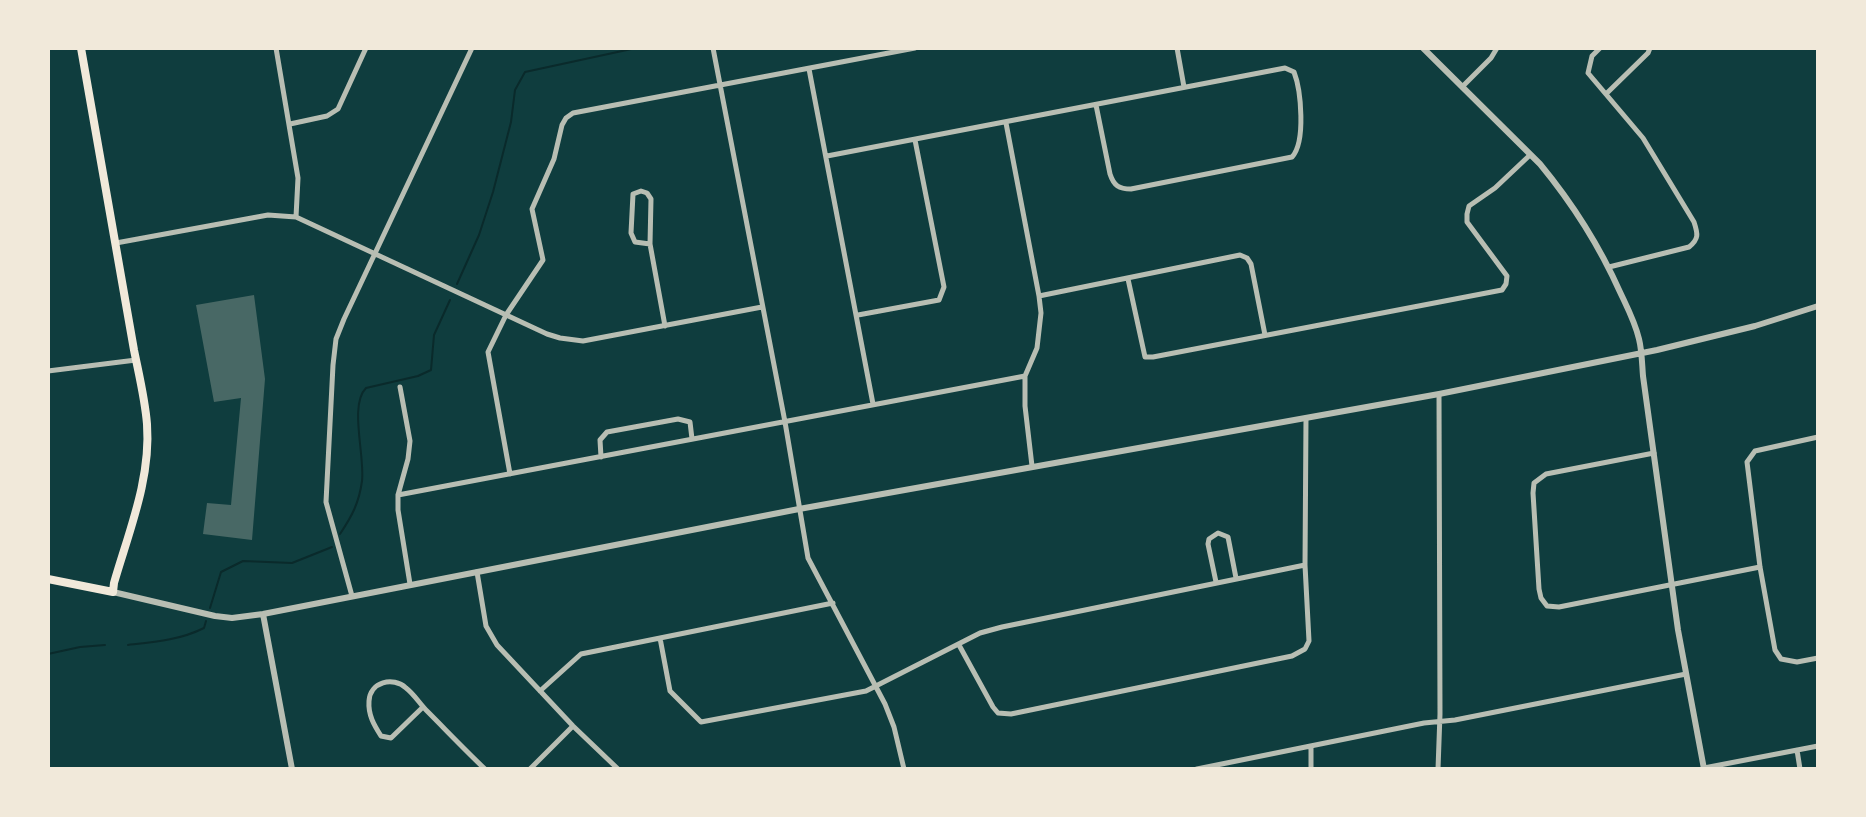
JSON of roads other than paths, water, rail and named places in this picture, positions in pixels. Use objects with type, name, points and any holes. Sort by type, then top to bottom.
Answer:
[{"type":"main road","points":[[48,579],[113,592],[141,491],[146,459],[147,426],[143,394],[81,48]]},
{"type":"street","points":[[276,48],[298,178],[296,217]]},
{"type":"street","points":[[290,124],[327,116],[338,109],[366,48]]},
{"type":"street","points":[[352,596],[326,502],[336,339],[472,48]]},
{"type":"street","points":[[713,48],[808,558],[876,687],[894,727],[904,769]]},
{"type":"street","points":[[510,474],[488,352],[506,315],[543,260],[532,209],[554,159],[566,118],[573,113],[915,48]]},
{"type":"street","points":[[1177,48],[1184,87]]},
{"type":"street","points":[[1423,48],[1556,183],[1582,218],[1633,320],[1641,353],[1686,674],[1704,768],[1818,746]]},
{"type":"street","points":[[1462,87],[1497,48]]},
{"type":"street","points":[[1600,48],[1589,62],[1588,73],[1643,138],[1694,222],[1698,235],[1689,247],[1609,267]]},
{"type":"street","points":[[1607,93],[1650,48]]},
{"type":"street","points":[[827,156],[1285,68],[1294,72],[1298,83],[1298,150],[1292,157],[1121,189],[1113,183],[1110,174],[1096,105]]},
{"type":"street","points":[[809,69],[873,404]]},
{"type":"street","points":[[1006,123],[1041,313],[1037,348],[1025,376],[1032,466]]},
{"type":"street","points":[[858,315],[939,300],[943,293],[915,140]]},
{"type":"street","points":[[1128,279],[1145,357],[1502,290],[1507,276],[1467,222],[1467,214],[1469,206],[1495,188],[1530,155]]},
{"type":"street","points":[[650,244],[635,242],[631,233],[633,194],[641,191],[651,199],[650,244],[665,326]]},
{"type":"street","points":[[116,243],[268,215],[296,217],[547,334],[572,340],[583,341],[763,307]]},
{"type":"street","points":[[1039,296],[1240,255],[1251,264],[1265,335]]},
{"type":"street","points":[[113,592],[215,616],[232,618],[263,614],[799,509],[1439,394],[1641,353],[1755,326],[1818,306]]},
{"type":"street","points":[[48,371],[136,360]]},
{"type":"street","points":[[398,495],[1025,376]]},
{"type":"street","points":[[400,387],[410,441],[398,495],[398,510],[410,584]]},
{"type":"street","points":[[1438,769],[1439,394]]},
{"type":"street","points":[[959,645],[993,707],[998,713],[1011,714],[1292,656],[1305,649],[1309,641],[1305,565],[1306,417]]},
{"type":"street","points":[[601,457],[600,440],[607,432],[678,419],[690,422],[692,439]]},
{"type":"street","points":[[1818,437],[1755,451],[1747,462],[1760,567],[1775,650],[1781,659],[1797,662],[1818,658]]},
{"type":"street","points":[[1654,453],[1546,474],[1534,483],[1539,589],[1547,606],[1559,607],[1760,567]]},
{"type":"street","points":[[1216,582],[1208,544],[1212,535],[1218,533],[1228,537],[1236,578]]},
{"type":"street","points":[[660,638],[670,691],[701,722],[866,691],[980,633],[1002,627],[1305,565]]},
{"type":"street","points":[[477,572],[486,626],[497,645],[618,769]]},
{"type":"street","points":[[540,691],[581,654],[833,603]]},
{"type":"street","points":[[263,614],[292,769]]},
{"type":"street","points":[[1197,769],[1686,674]]},
{"type":"street","points":[[423,707],[391,738],[381,736],[371,722],[370,694],[378,684],[392,681],[404,685],[485,769]]},
{"type":"street","points":[[530,769],[573,726]]},
{"type":"street","points":[[1311,746],[1311,769]]},
{"type":"street","points":[[1797,750],[1800,769]]},
{"type":"waterway","points":[[457,284],[479,235],[493,192],[511,122],[515,90],[525,72],[636,48]]},
{"type":"waterway","points":[[340,534],[354,509],[362,481],[358,418],[361,396],[366,388],[431,370],[434,335],[450,300]]},
{"type":"waterway","points":[[210,608],[221,572],[243,561],[292,563],[332,547]]},
{"type":"waterway","points":[[128,645],[186,635],[204,628],[206,621]]},
{"type":"waterway","points":[[48,654],[105,645]]}]
